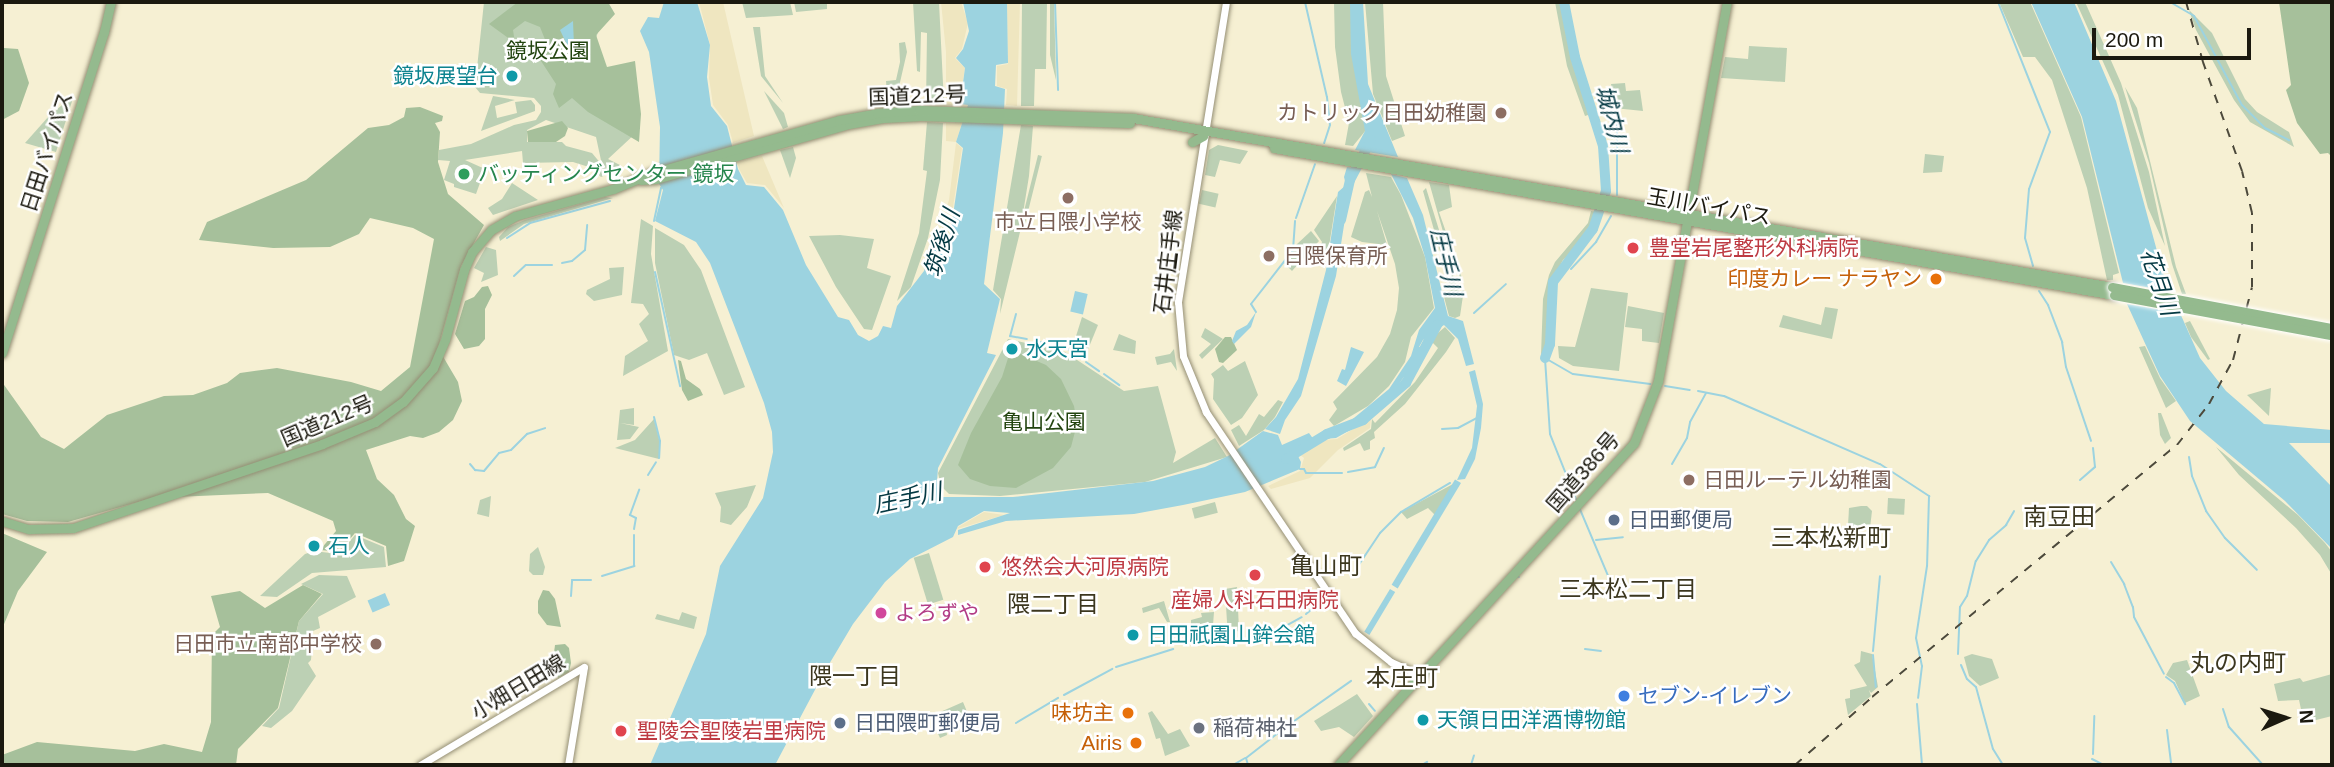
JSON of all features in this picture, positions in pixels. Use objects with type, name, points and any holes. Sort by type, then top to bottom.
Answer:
[{"type":"highway","name":"日田バイパス","points":[[2,353],[104,32],[111,2]]},
{"type":"highway","name":"国道386号","points":[[1338,765],[1629,450],[1655,396],[1727,2]]},
{"type":"highway","name":"国道212号","points":[[2,520],[29,529],[73,528],[342,437],[391,412],[415,390],[433,368],[445,340],[464,270],[472,252],[491,230],[523,214],[765,144],[907,113],[1109,118],[1203,133]]},
{"type":"highway","points":[[1192,142],[1203,133],[1197,120]]},
{"type":"highway","name":"玉川バイパス","points":[[1203,133],[2332,331]]},
{"type":"main road","name":"石井庄手線","points":[[1226,2],[1203,133],[1177,317],[1190,378],[1206,412],[1268,505],[1277,511],[1358,630],[1373,644],[1422,676]]},
{"type":"main road","name":"小畑日田線","points":[[420,765],[584,667],[568,765]]},
{"type":"green space","name":"鏡坂公園","points":[[484,2],[602,2],[606,9],[596,38],[606,70],[636,133],[608,159],[620,165],[619,169],[601,177],[592,168],[573,162],[523,163],[522,151],[465,160],[485,169],[476,194],[454,187],[454,184],[444,180],[450,161],[438,160],[439,150],[471,144],[514,125],[536,120],[541,106],[534,98],[480,93],[475,87]],"holes":[[[546,120],[596,137],[602,165],[592,153],[566,146],[562,142],[527,142],[527,130]]]},
{"type":"green space","points":[[518,2],[608,2],[615,14],[596,35],[607,67],[635,61],[641,114],[639,142],[588,112],[572,98],[559,108],[553,94],[556,84],[541,61],[546,42],[540,27],[525,21],[513,30],[515,43],[489,24]]},
{"type":"green space","points":[[742,2],[790,2],[793,15],[746,18]]},
{"type":"green space","points":[[794,2],[827,2],[827,9],[796,12]]},
{"type":"green space","points":[[913,2],[939,2],[944,104],[926,103],[927,33],[921,32],[920,72],[917,71]]},
{"type":"green space","points":[[1022,2],[1047,2],[1046,69],[1035,69],[1034,106],[1021,106]]},
{"type":"green space","points":[[1050,2],[1054,2],[1056,80],[1050,55]]},
{"type":"green space","points":[[1334,2],[1353,2],[1366,130],[1353,146],[1345,145],[1349,123],[1341,92],[1335,47]]},
{"type":"green space","points":[[1365,2],[1383,2],[1386,76],[1405,136],[1392,141],[1373,94]]},
{"type":"green space","points":[[1555,2],[1561,2],[1573,57],[1591,114],[1585,116],[1567,66]]},
{"type":"green space","points":[[1999,2],[2030,2],[2081,117],[2119,273],[2113,275],[2113,280],[2107,280],[2087,188],[2052,80],[2035,57],[2023,57]]},
{"type":"green space","points":[[2076,2],[2085,2],[2121,83],[2149,172],[2165,246],[2148,208],[2118,95]]},
{"type":"green space","points":[[2279,2],[2332,2],[2332,157],[2328,153],[2320,154],[2297,123],[2286,90],[2291,85]]},
{"type":"green space","points":[[2189,10],[2212,33],[2245,99],[2257,112],[2289,132],[2294,147],[2250,122],[2234,100],[2196,30]]},
{"type":"green space","points":[[753,27],[760,27],[765,76],[783,103],[761,76]]},
{"type":"green space","points":[[905,42],[907,52],[895,104],[888,106],[886,81],[896,80],[900,62],[899,43]]},
{"type":"green space","points":[[1749,46],[1787,48],[1785,82],[1721,78],[1725,57],[1748,59]]},
{"type":"green space","points":[[2,49],[18,49],[29,83],[19,111],[2,120]]},
{"type":"green space","points":[[1625,83],[1626,91],[1640,90],[1643,111],[1614,108],[1611,84]]},
{"type":"green space","points":[[2125,87],[2137,108],[2176,267],[2186,294],[2182,294],[2172,264],[2149,163]]},
{"type":"green space","points":[[764,91],[784,113],[788,127],[783,129]]},
{"type":"green space","points":[[74,95],[56,152],[25,143],[49,116]]},
{"type":"green space","points":[[493,96],[515,100],[495,106],[497,118],[517,113],[515,102],[531,100],[535,111],[481,131]]},
{"type":"green space","points":[[420,107],[443,116],[442,121],[435,123],[440,132],[438,162],[448,194],[484,225],[461,266],[438,348],[458,382],[462,401],[453,420],[439,432],[423,438],[410,436],[366,450],[377,479],[394,495],[406,519],[415,526],[404,561],[388,566],[386,546],[355,533],[344,546],[331,551],[320,550],[336,531],[333,521],[268,493],[152,498],[68,522],[27,521],[2,514],[2,382],[41,437],[64,449],[107,415],[164,396],[193,395],[227,383],[240,373],[277,368],[351,382],[381,391],[410,367],[434,239],[413,228],[370,218],[359,234],[330,247],[273,248],[199,240],[207,222],[306,180],[368,128],[389,125],[404,117],[406,108]]},
{"type":"green space","points":[[562,121],[568,128],[565,136],[556,142],[528,142],[527,131]]},
{"type":"green space","points":[[927,122],[943,123],[940,180],[928,238],[911,287],[897,301],[919,233],[927,171],[923,170]]},
{"type":"green space","points":[[1021,125],[1033,126],[1029,176],[1020,232],[1000,314],[1001,299],[993,290]]},
{"type":"green space","points":[[1218,145],[1248,151],[1240,164],[1220,160],[1215,177],[1205,175],[1209,150]]},
{"type":"green space","points":[[793,147],[796,158],[790,178],[780,150]]},
{"type":"green space","points":[[1925,154],[1944,156],[1942,172],[1923,173]]},
{"type":"green space","points":[[1038,155],[1042,156],[1024,229],[1020,228]]},
{"type":"green space","points":[[1366,173],[1391,177],[1401,195],[1425,257],[1434,308],[1411,337],[1405,362],[1389,386],[1368,406],[1334,426],[1329,420],[1337,409],[1333,402],[1377,357],[1390,334],[1397,310],[1399,288],[1395,264],[1377,211],[1387,245],[1362,242],[1351,237],[1365,192],[1369,190],[1372,197]]},
{"type":"green space","points":[[1429,182],[1449,185],[1452,207],[1439,212],[1463,281],[1453,267]]},
{"type":"green space","points":[[512,183],[538,200],[493,215],[488,208],[502,199]]},
{"type":"green space","points":[[1426,188],[1457,288],[1460,292],[1464,289],[1460,316],[1455,318],[1449,316],[1443,293],[1451,290],[1423,191]]},
{"type":"green space","points":[[1202,190],[1219,194],[1215,207],[1199,204]]},
{"type":"green space","points":[[1337,196],[1327,259],[1319,250],[1322,242],[1314,230]]},
{"type":"green space","points":[[605,197],[613,198],[524,224],[500,241],[499,237],[508,227]]},
{"type":"green space","points":[[1591,211],[1598,212],[1590,229],[1577,248],[1563,260],[1553,279],[1547,345],[1541,355],[1543,299],[1549,275],[1555,262],[1588,223]]},
{"type":"green space","points":[[641,219],[653,226],[651,254],[668,351],[623,376],[625,356],[648,341],[639,324],[649,314],[643,304],[631,303]]},
{"type":"green space","points":[[655,228],[684,245],[701,270],[745,387],[724,395],[707,353],[689,360],[674,355],[655,263]]},
{"type":"green space","points":[[1311,231],[1319,241],[1292,271],[1284,263],[1296,245]]},
{"type":"green space","points":[[840,235],[874,239],[867,268],[891,276],[872,330],[864,329],[836,287],[809,236]]},
{"type":"green space","points":[[486,247],[496,250],[498,275],[481,282],[484,273],[474,268]]},
{"type":"green space","points":[[624,267],[622,295],[594,301],[586,294],[587,290],[610,279],[609,268]]},
{"type":"green space","points":[[488,286],[492,295],[485,309],[485,339],[479,346],[464,349],[455,334],[465,301],[474,297],[482,287]]},
{"type":"green space","points":[[1591,288],[1628,293],[1619,371],[1573,366],[1559,358],[1558,346],[1575,347]]},
{"type":"green space","points":[[1628,306],[1664,313],[1659,343],[1642,341],[1642,329],[1625,327]]},
{"type":"green space","points":[[1825,307],[1838,309],[1832,339],[1779,327],[1783,315],[1821,325]]},
{"type":"green space","points":[[1082,317],[1098,325],[1084,359],[1072,349]]},
{"type":"green space","points":[[2190,321],[2210,359],[2208,360],[2191,337],[2185,323]]},
{"type":"green space","points":[[1445,327],[1455,338],[1405,404],[1374,432],[1375,438],[1370,441],[1370,449],[1364,451],[1360,443],[1344,451],[1343,448],[1371,429],[1372,419],[1375,423],[1415,382],[1438,348],[1431,341],[1432,338]]},
{"type":"green space","points":[[1205,328],[1223,339],[1202,359],[1199,355],[1211,344],[1201,337]]},
{"type":"green space","points":[[1119,334],[1136,341],[1135,354],[1113,350]]},
{"type":"green space","points":[[1225,337],[1231,337],[1237,350],[1223,363],[1219,362],[1215,349]]},
{"type":"green space","name":"亀山公園","points":[[1008,339],[1065,352],[1124,391],[1158,386],[1176,452],[1173,463],[1215,438],[1227,457],[1145,482],[1000,496],[949,494],[941,486],[938,473]]},
{"type":"green space","points":[[2145,346],[2160,378],[2176,401],[2166,408],[2139,347]]},
{"type":"green space","points":[[1174,349],[1177,371],[1171,362],[1157,365],[1155,357],[1170,354]]},
{"type":"green space","points":[[1018,353],[1046,365],[1061,379],[1074,406],[1077,424],[1071,447],[1053,468],[1016,488],[990,486],[970,479],[958,465],[971,433],[1002,377],[1009,355]]},
{"type":"green space","points":[[678,360],[681,361],[686,379],[700,389],[703,395],[688,401],[682,390]]},
{"type":"green space","points":[[1245,361],[1258,395],[1242,418],[1231,425],[1213,399],[1214,379],[1211,374],[1223,365],[1228,371]]},
{"type":"green space","points":[[2271,388],[2269,416],[2247,395]]},
{"type":"green space","points":[[1278,400],[1283,402],[1264,430],[1239,446],[1231,430],[1239,425],[1246,436],[1259,414],[1264,417]]},
{"type":"green space","points":[[634,408],[634,425],[620,423],[639,427],[630,439],[617,440],[620,410]]},
{"type":"green space","points":[[2158,413],[2161,413],[2171,438],[2165,444],[2160,435]]},
{"type":"green space","points":[[654,419],[660,443],[659,459],[615,448],[635,440]]},
{"type":"green space","points":[[2216,447],[2298,515],[2325,543],[2332,552],[2332,575],[2320,555],[2296,528],[2239,475]]},
{"type":"green space","points":[[1453,484],[1435,515],[1428,508],[1407,519],[1401,512]]},
{"type":"green space","points":[[756,485],[747,507],[731,525],[720,522],[721,507],[715,493]]},
{"type":"green space","points":[[491,496],[489,517],[477,514],[480,500]]},
{"type":"green space","points":[[1888,498],[1905,499],[1904,515],[1887,514]]},
{"type":"green space","points":[[1215,502],[1218,513],[1195,519],[1192,508]]},
{"type":"green space","points":[[1867,506],[1872,511],[1870,528],[1848,526],[1849,508]]},
{"type":"green space","points":[[2,533],[47,552],[18,591],[2,629]]},
{"type":"green space","points":[[355,535],[384,547],[386,567],[312,573],[277,597],[260,596],[305,554],[314,551],[330,553],[345,547]]},
{"type":"green space","points":[[538,547],[545,567],[543,575],[533,575],[529,571],[530,554]]},
{"type":"green space","points":[[929,553],[943,600],[928,605],[914,558]]},
{"type":"green space","points":[[319,575],[347,576],[356,597],[318,617],[320,628],[313,631],[311,660],[308,663],[316,676],[292,711],[271,728],[262,726],[279,708],[299,621],[323,594],[301,584]]},
{"type":"green space","points":[[303,585],[322,594],[299,621],[278,708],[238,749],[236,765],[2,765],[2,755],[37,742],[135,751],[164,744],[202,752],[211,722],[212,635],[220,627],[211,596],[240,591],[265,608]]},
{"type":"green space","points":[[1237,587],[1239,630],[1228,639],[1225,589]]},
{"type":"green space","points":[[543,590],[549,591],[555,599],[561,627],[547,625],[538,613],[538,601]]},
{"type":"green space","points":[[1164,601],[1170,622],[1167,622],[1159,608],[1143,613],[1142,608]]},
{"type":"green space","points":[[682,612],[697,617],[694,629],[655,619],[657,614],[679,620]]},
{"type":"green space","points":[[1214,612],[1213,625],[1207,625],[1208,632],[1198,633],[1197,624],[1191,624],[1191,620],[1202,617],[1201,613]]},
{"type":"green space","points":[[565,644],[569,648],[571,663],[569,672],[558,678],[553,660],[555,645]]},
{"type":"green space","points":[[1861,651],[1872,654],[1878,687],[1871,693],[1869,690],[1871,696],[1848,715],[1845,699],[1850,698],[1850,690],[1867,686],[1854,665],[1860,662]]},
{"type":"green space","points":[[1972,654],[1992,659],[1999,678],[1980,686],[1969,676],[1964,657]]},
{"type":"green space","points":[[2187,660],[2200,696],[2185,703],[2175,681],[2166,675],[2173,663]]},
{"type":"green space","points":[[2332,674],[2332,716],[2304,723],[2299,700],[2278,701],[2274,684],[2300,678],[2303,682]]},
{"type":"green space","points":[[1357,694],[1373,716],[1354,737],[1339,727],[1321,731],[1314,721]]},
{"type":"green space","points":[[963,702],[968,714],[950,723],[946,727],[947,735],[940,738],[935,727],[943,723],[938,713]]},
{"type":"green space","points":[[1152,711],[1168,734],[1180,729],[1190,746],[1165,756],[1160,738],[1156,739],[1148,713]]},
{"type":"sand","points":[[699,2],[723,2],[754,136],[733,143],[728,125],[713,105],[709,78],[710,45]]},
{"type":"sand","points":[[941,2],[961,2],[968,23],[962,49],[955,58],[965,68],[959,105],[946,105],[946,52]]},
{"type":"sand","points":[[1007,2],[1020,2],[1017,106],[1006,105],[1007,89],[997,86],[997,66],[1008,64]]},
{"type":"sand","points":[[946,123],[962,123],[956,142],[946,141]]},
{"type":"sand","points":[[956,143],[962,148],[949,234],[943,234],[939,244],[935,244],[949,200]]},
{"type":"sand","points":[[762,156],[784,208],[765,185],[747,183],[739,169],[737,162]]},
{"type":"sand","points":[[1371,418],[1370,428],[1338,450],[1310,478],[1271,489],[1268,486],[1300,471],[1304,458],[1299,454],[1321,440],[1337,439]]},
{"type":"sand","points":[[984,512],[1004,515],[957,529],[958,527]]},
{"type":"water","name":"筑後川","points":[[664,2],[697,2],[710,45],[707,77],[711,106],[727,126],[738,169],[746,185],[764,187],[783,210],[806,265],[838,317],[849,320],[858,335],[869,341],[878,336],[883,326],[891,328],[897,306],[924,271],[933,245],[939,245],[944,236],[950,235],[963,148],[956,142],[968,105],[960,104],[965,68],[956,58],[963,49],[969,31],[963,2],[1007,2],[1008,63],[996,65],[995,86],[1005,89],[1003,133],[984,284],[1000,299],[987,353],[996,355],[938,468],[937,482],[942,497],[1013,497],[1153,481],[1205,467],[1228,456],[1263,431],[1278,435],[1282,445],[1309,433],[1314,440],[1296,452],[1301,462],[1300,469],[1245,492],[1183,505],[1134,514],[1006,521],[958,535],[958,530],[1010,513],[984,511],[958,526],[953,537],[910,559],[885,582],[853,624],[775,765],[650,765],[706,634],[720,566],[763,498],[773,452],[772,432],[764,403],[710,263],[696,242],[655,221],[663,190],[659,184],[660,127],[649,52],[640,31],[648,17],[659,18]]},
{"type":"water","points":[[1350,2],[1363,2],[1368,84],[1398,157],[1355,150],[1365,131],[1351,54]]},
{"type":"water","name":"花月川","points":[[2031,2],[2074,2],[2116,101],[2168,291],[2123,283],[2082,117]]},
{"type":"water","points":[[573,21],[574,46],[570,51],[560,30]]},
{"type":"water","points":[[1347,167],[1357,168],[1342,205],[1345,219],[1336,276],[1301,396],[1285,420],[1280,434],[1265,429],[1276,417],[1298,379],[1326,270],[1338,192],[1346,185],[1344,177]]},
{"type":"water","points":[[1391,174],[1407,178],[1423,215],[1448,316],[1463,321],[1474,364],[1466,366],[1458,339],[1444,325],[1423,340],[1419,347],[1428,347],[1392,392],[1352,429],[1336,438],[1323,439],[1328,431],[1337,432],[1389,389],[1411,356],[1419,330],[1435,308],[1425,257],[1413,218]]},
{"type":"water","points":[[1075,291],[1088,294],[1083,314],[1070,311]]},
{"type":"water","points":[[2127,304],[2180,313],[2200,358],[2226,391],[2264,424],[2332,430],[2332,443],[2289,443],[2332,487],[2332,549],[2285,501],[2190,421],[2160,376]]},
{"type":"water","points":[[1256,312],[1251,327],[1234,344],[1232,341],[1236,331],[1247,325]]},
{"type":"water","points":[[1351,347],[1364,352],[1346,386],[1337,381],[1342,369],[1345,370]]},
{"type":"water","points":[[1475,370],[1483,404],[1481,428],[1475,459],[1465,479],[1457,480],[1472,448],[1477,406],[1469,372]]},
{"type":"water","points":[[1455,479],[1461,483],[1398,588],[1392,585]]},
{"type":"water","points":[[1390,589],[1395,592],[1369,635],[1364,632]]},
{"type":"water","points":[[385,593],[390,605],[373,612],[368,600]]},
{"type":"waterway","points":[[1055,2],[1058,90]]},
{"type":"waterway","points":[[1305,2],[1327,97],[1330,125],[1324,143]]},
{"type":"waterway","name":"城内川","points":[[1545,358],[1550,344],[1553,282],[1593,229],[1606,191],[1603,146],[1575,57],[1564,2]]},
{"type":"waterway","points":[[1998,2],[2050,132],[2029,189],[2025,238],[2033,266]]},
{"type":"waterway","points":[[2170,2],[2194,16],[2242,105],[2265,128],[2289,140]]},
{"type":"waterway","points":[[1617,113],[1617,195]]},
{"type":"waterway","name":"庄手川","points":[[1341,220],[1350,180],[1371,140]]},
{"type":"waterway","points":[[1296,218],[1315,164]]},
{"type":"waterway","points":[[654,221],[661,188]]},
{"type":"waterway","points":[[507,238],[530,223],[610,201]]},
{"type":"waterway","points":[[1571,269],[1596,242],[1611,216]]},
{"type":"waterway","points":[[1256,312],[1251,304],[1293,250],[1295,221]]},
{"type":"waterway","points":[[562,263],[572,261],[585,250],[587,225]]},
{"type":"waterway","points":[[514,276],[526,265],[552,265]]},
{"type":"waterway","points":[[655,272],[680,386]]},
{"type":"waterway","points":[[1474,313],[1506,284]]},
{"type":"waterway","points":[[2039,291],[2048,305],[2062,342],[2066,367],[2091,441]]},
{"type":"waterway","points":[[1016,314],[1010,336],[1027,339]]},
{"type":"waterway","name":"庄手川","points":[[1286,459],[1327,434],[1363,420],[1406,383],[1437,325]]},
{"type":"waterway","points":[[1041,342],[1053,345]]},
{"type":"waterway","points":[[1062,347],[1075,352],[1080,358]]},
{"type":"waterway","points":[[1576,499],[1550,434],[1545,358],[1573,374],[1650,384]]},
{"type":"waterway","points":[[1086,362],[1099,371]]},
{"type":"waterway","points":[[1104,374],[1119,385]]},
{"type":"waterway","points":[[1665,386],[1690,390]]},
{"type":"waterway","points":[[1698,391],[1724,396],[1880,464],[1929,496],[1927,566],[1916,638],[1922,666],[1918,698]]},
{"type":"waterway","points":[[1672,464],[1687,438],[1690,422],[1706,393]]},
{"type":"waterway","points":[[654,417],[660,441],[659,458]]},
{"type":"waterway","points":[[1442,429],[1458,428],[1477,418]]},
{"type":"waterway","points":[[470,464],[475,470],[484,471],[499,453],[511,450],[527,434],[545,428]]},
{"type":"waterway","points":[[1348,472],[1375,467],[1384,448]]},
{"type":"waterway","points":[[2080,480],[2095,467],[2093,448]]},
{"type":"waterway","points":[[2189,457],[2192,476],[2206,511],[2225,538],[2257,570]]},
{"type":"waterway","points":[[648,475],[656,462]]},
{"type":"waterway","points":[[1300,469],[1304,469],[1306,473],[1342,473]]},
{"type":"waterway","points":[[1356,569],[1380,533],[1401,512],[1450,483]]},
{"type":"waterway","points":[[634,529],[636,518],[630,515],[639,490]]},
{"type":"waterway","points":[[1579,507],[1614,590]]},
{"type":"waterway","points":[[1958,654],[1960,607],[1967,596],[1976,561],[1989,540],[2006,525],[2014,511]]},
{"type":"waterway","points":[[602,576],[634,566],[634,535]]},
{"type":"waterway","points":[[1596,540],[1623,537]]},
{"type":"waterway","points":[[2111,562],[2124,584],[2134,617],[2164,674]]},
{"type":"waterway","points":[[1873,651],[1880,576]]},
{"type":"waterway","points":[[571,596],[572,580],[591,580]]},
{"type":"waterway","points":[[1306,614],[1322,601]]},
{"type":"waterway","points":[[1264,638],[1302,617]]},
{"type":"waterway","points":[[1116,667],[1173,649]]},
{"type":"waterway","points":[[1585,649],[1601,651]]},
{"type":"waterway","points":[[1873,655],[1876,687]]},
{"type":"waterway","points":[[1961,665],[1967,679],[1976,687],[1993,749],[2003,765]]},
{"type":"waterway","points":[[1064,695],[1112,669]]},
{"type":"waterway","points":[[2166,677],[2174,683],[2185,704]]},
{"type":"waterway","points":[[1280,731],[1351,681]]},
{"type":"waterway","points":[[1016,723],[1058,698]]},
{"type":"waterway","points":[[1369,704],[1375,711]]},
{"type":"waterway","points":[[1917,704],[1922,765]]},
{"type":"waterway","points":[[2223,709],[2229,727],[2263,765]]},
{"type":"waterway","points":[[2093,754],[2094,716]]},
{"type":"waterway","points":[[2167,730],[2171,765]]},
{"type":"waterway","points":[[1248,765],[1246,758],[1278,733]]},
{"type":"waterway","points":[[1471,765],[1474,755]]},
{"type":"waterway","points":[[1233,765],[1245,758]]},
{"type":"waterway","points":[[2092,759],[2104,765]]},
{"type":"waterway","points":[[1422,765],[1427,762]]},
{"type":"railway","points":[[1795,765],[1872,697],[2177,445],[2209,404],[2233,360],[2252,287],[2252,213],[2242,171],[2203,62],[2186,2]]},
{"type":"place","name":"鏡坂展望台","points":[[512,76]]},
{"type":"place","name":"カトリック日田幼稚園","points":[[1501,113]]},
{"type":"place","name":"バッティングセンター 鏡坂","points":[[464,174]]},
{"type":"place","name":"市立日隈小学校","points":[[1068,198]]},
{"type":"place","name":"豊堂岩尾整形外科病院","points":[[1633,248]]},
{"type":"place","name":"日隈保育所","points":[[1269,256]]},
{"type":"place","name":"印度カレー ナラヤン","points":[[1936,279]]},
{"type":"place","name":"水天宮","points":[[1012,349]]},
{"type":"place","name":"日田ルーテル幼稚園","points":[[1689,480]]},
{"type":"place","name":"日田郵便局","points":[[1614,520]]},
{"type":"place","name":"石人","points":[[314,546]]},
{"type":"place","name":"悠然会大河原病院","points":[[985,567]]},
{"type":"place","name":"産婦人科石田病院","points":[[1255,575]]},
{"type":"place","name":"よろずや","points":[[881,613]]},
{"type":"place","name":"日田祇園山鉾会館","points":[[1133,635]]},
{"type":"place","name":"日田市立南部中学校","points":[[376,644]]},
{"type":"place","name":"セブン-イレブン","points":[[1624,696]]},
{"type":"place","name":"味坊主","points":[[1128,713]]},
{"type":"place","name":"天領日田洋酒博物館","points":[[1423,720]]},
{"type":"place","name":"日田隈町郵便局","points":[[840,723]]},
{"type":"place","name":"稲荷神社","points":[[1199,728]]},
{"type":"place","name":"聖陵会聖陵岩里病院","points":[[621,731]]},
{"type":"place","name":"Airis","points":[[1136,743]]},
{"type":"district","name":"南豆田","points":[[2059,517]]},
{"type":"district","name":"三本松新町","points":[[1831,538]]},
{"type":"district","name":"亀山町","points":[[1326,566]]},
{"type":"district","name":"三本松二丁目","points":[[1628,589]]},
{"type":"district","name":"隈二丁目","points":[[1053,604]]},
{"type":"district","name":"丸の内町","points":[[2238,663]]},
{"type":"district","name":"隈一丁目","points":[[855,676]]},
{"type":"district","name":"本庄町","points":[[1402,678]]}]
